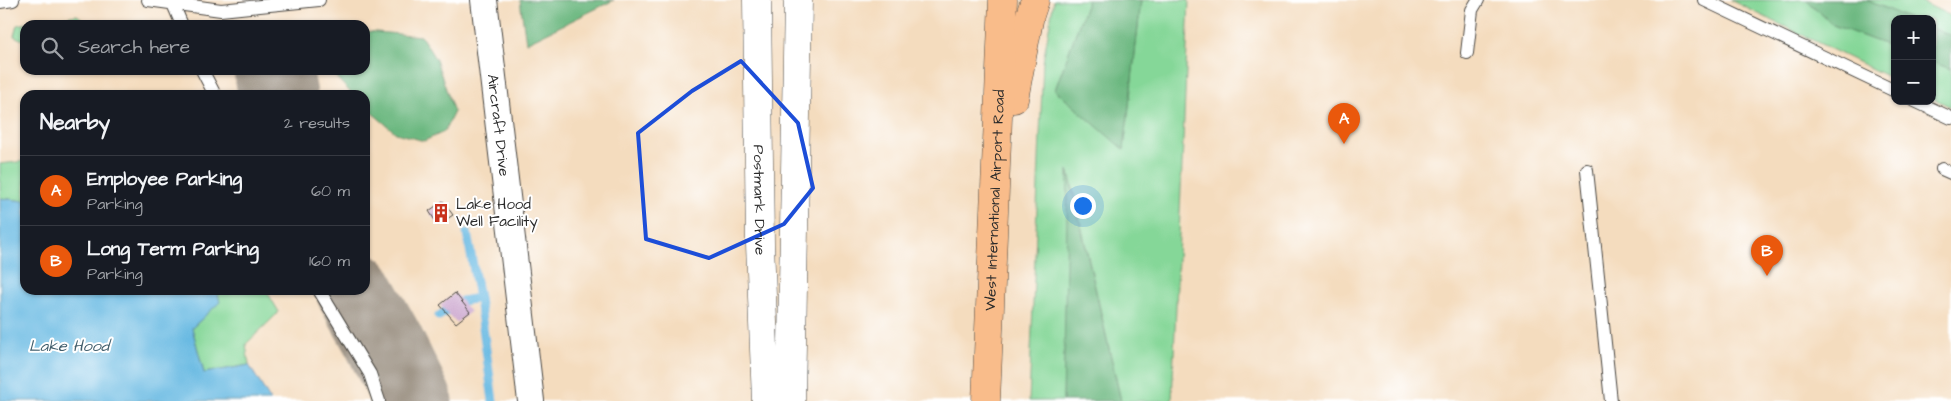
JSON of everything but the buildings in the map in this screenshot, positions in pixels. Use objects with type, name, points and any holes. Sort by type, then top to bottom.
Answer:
[{"type":"main road","name":"West International Airport Road","points":[[986,401],[1003,0]]},
{"type":"main road","points":[[995,216],[1020,63],[1035,0]]},
{"type":"street","name":"Aircraft Drive","points":[[484,0],[531,401]]},
{"type":"street","name":"Postmark Drive","points":[[757,0],[760,234],[766,401]]},
{"type":"street","points":[[791,401],[798,0]]},
{"type":"lane","points":[[0,2],[13,0]]},
{"type":"lane","points":[[148,0],[221,10],[319,0]]},
{"type":"lane","points":[[1467,53],[1472,10],[1478,0]]},
{"type":"lane","points":[[1704,0],[1891,89]]},
{"type":"lane","points":[[174,4],[180,20]]},
{"type":"lane","points":[[205,75],[213,90]]},
{"type":"lane","points":[[1923,105],[1951,118]]},
{"type":"lane","points":[[1587,170],[1611,401]]},
{"type":"lane","points":[[322,295],[370,374],[379,401]]},
{"type":"highlighted area","points":[[741,61],[798,123],[813,188],[784,224],[709,258],[646,239],[638,133],[692,91]]},
{"type":"green space","points":[[520,0],[614,0],[526,43]]},
{"type":"green space","points":[[1054,0],[1088,0],[1055,90],[1124,149],[1141,0],[1189,0],[1172,401],[1121,401],[1069,172],[1063,401],[1029,401],[1043,62]]},
{"type":"green space","points":[[1088,0],[1141,0],[1124,150],[1055,90]]},
{"type":"green space","points":[[1730,0],[1807,0],[1833,25],[1891,47],[1891,78]]},
{"type":"green space","points":[[1807,0],[1866,0],[1901,15],[1891,15],[1891,47],[1833,25]]},
{"type":"green space","points":[[1866,0],[1918,0],[1951,16],[1951,36],[1936,30],[1936,15],[1901,15]]},
{"type":"green space","points":[[77,15],[84,20],[47,20]]},
{"type":"green space","points":[[20,24],[20,39],[14,36],[17,25]]},
{"type":"green space","points":[[1936,30],[1951,36],[1951,69],[1936,63]]},
{"type":"green space","points":[[370,31],[421,36],[436,60],[454,112],[444,132],[424,141],[396,133],[370,111],[370,90],[348,90],[334,75],[370,75]]},
{"type":"green space","points":[[1936,63],[1951,69],[1951,107],[1936,100]]},
{"type":"green space","points":[[20,162],[20,200],[0,198],[0,164]]},
{"type":"green space","points":[[1068,170],[1121,401],[1063,401]]},
{"type":"green space","points":[[218,295],[269,295],[279,312],[246,344],[249,365],[204,373],[192,328],[219,302]]},
{"type":"water","name":"Lake Hood","points":[[0,198],[20,200],[20,295],[218,295],[220,302],[192,328],[204,373],[249,365],[271,401],[0,401]]},
{"type":"waterway","points":[[467,233],[479,298],[493,401]]},
{"type":"waterway","points":[[439,316],[462,301],[479,298]]},
{"type":"taxiway","points":[[274,75],[277,90]]},
{"type":"taxiway","points":[[358,295],[383,340],[413,401]]},
{"type":"place","name":"Employee Parking","points":[[1344,144]]},
{"type":"place","name":"Lake Hood Well Facility","points":[[441,213]]},
{"type":"place","name":"Long Term Parking","points":[[1767,276]]}]
